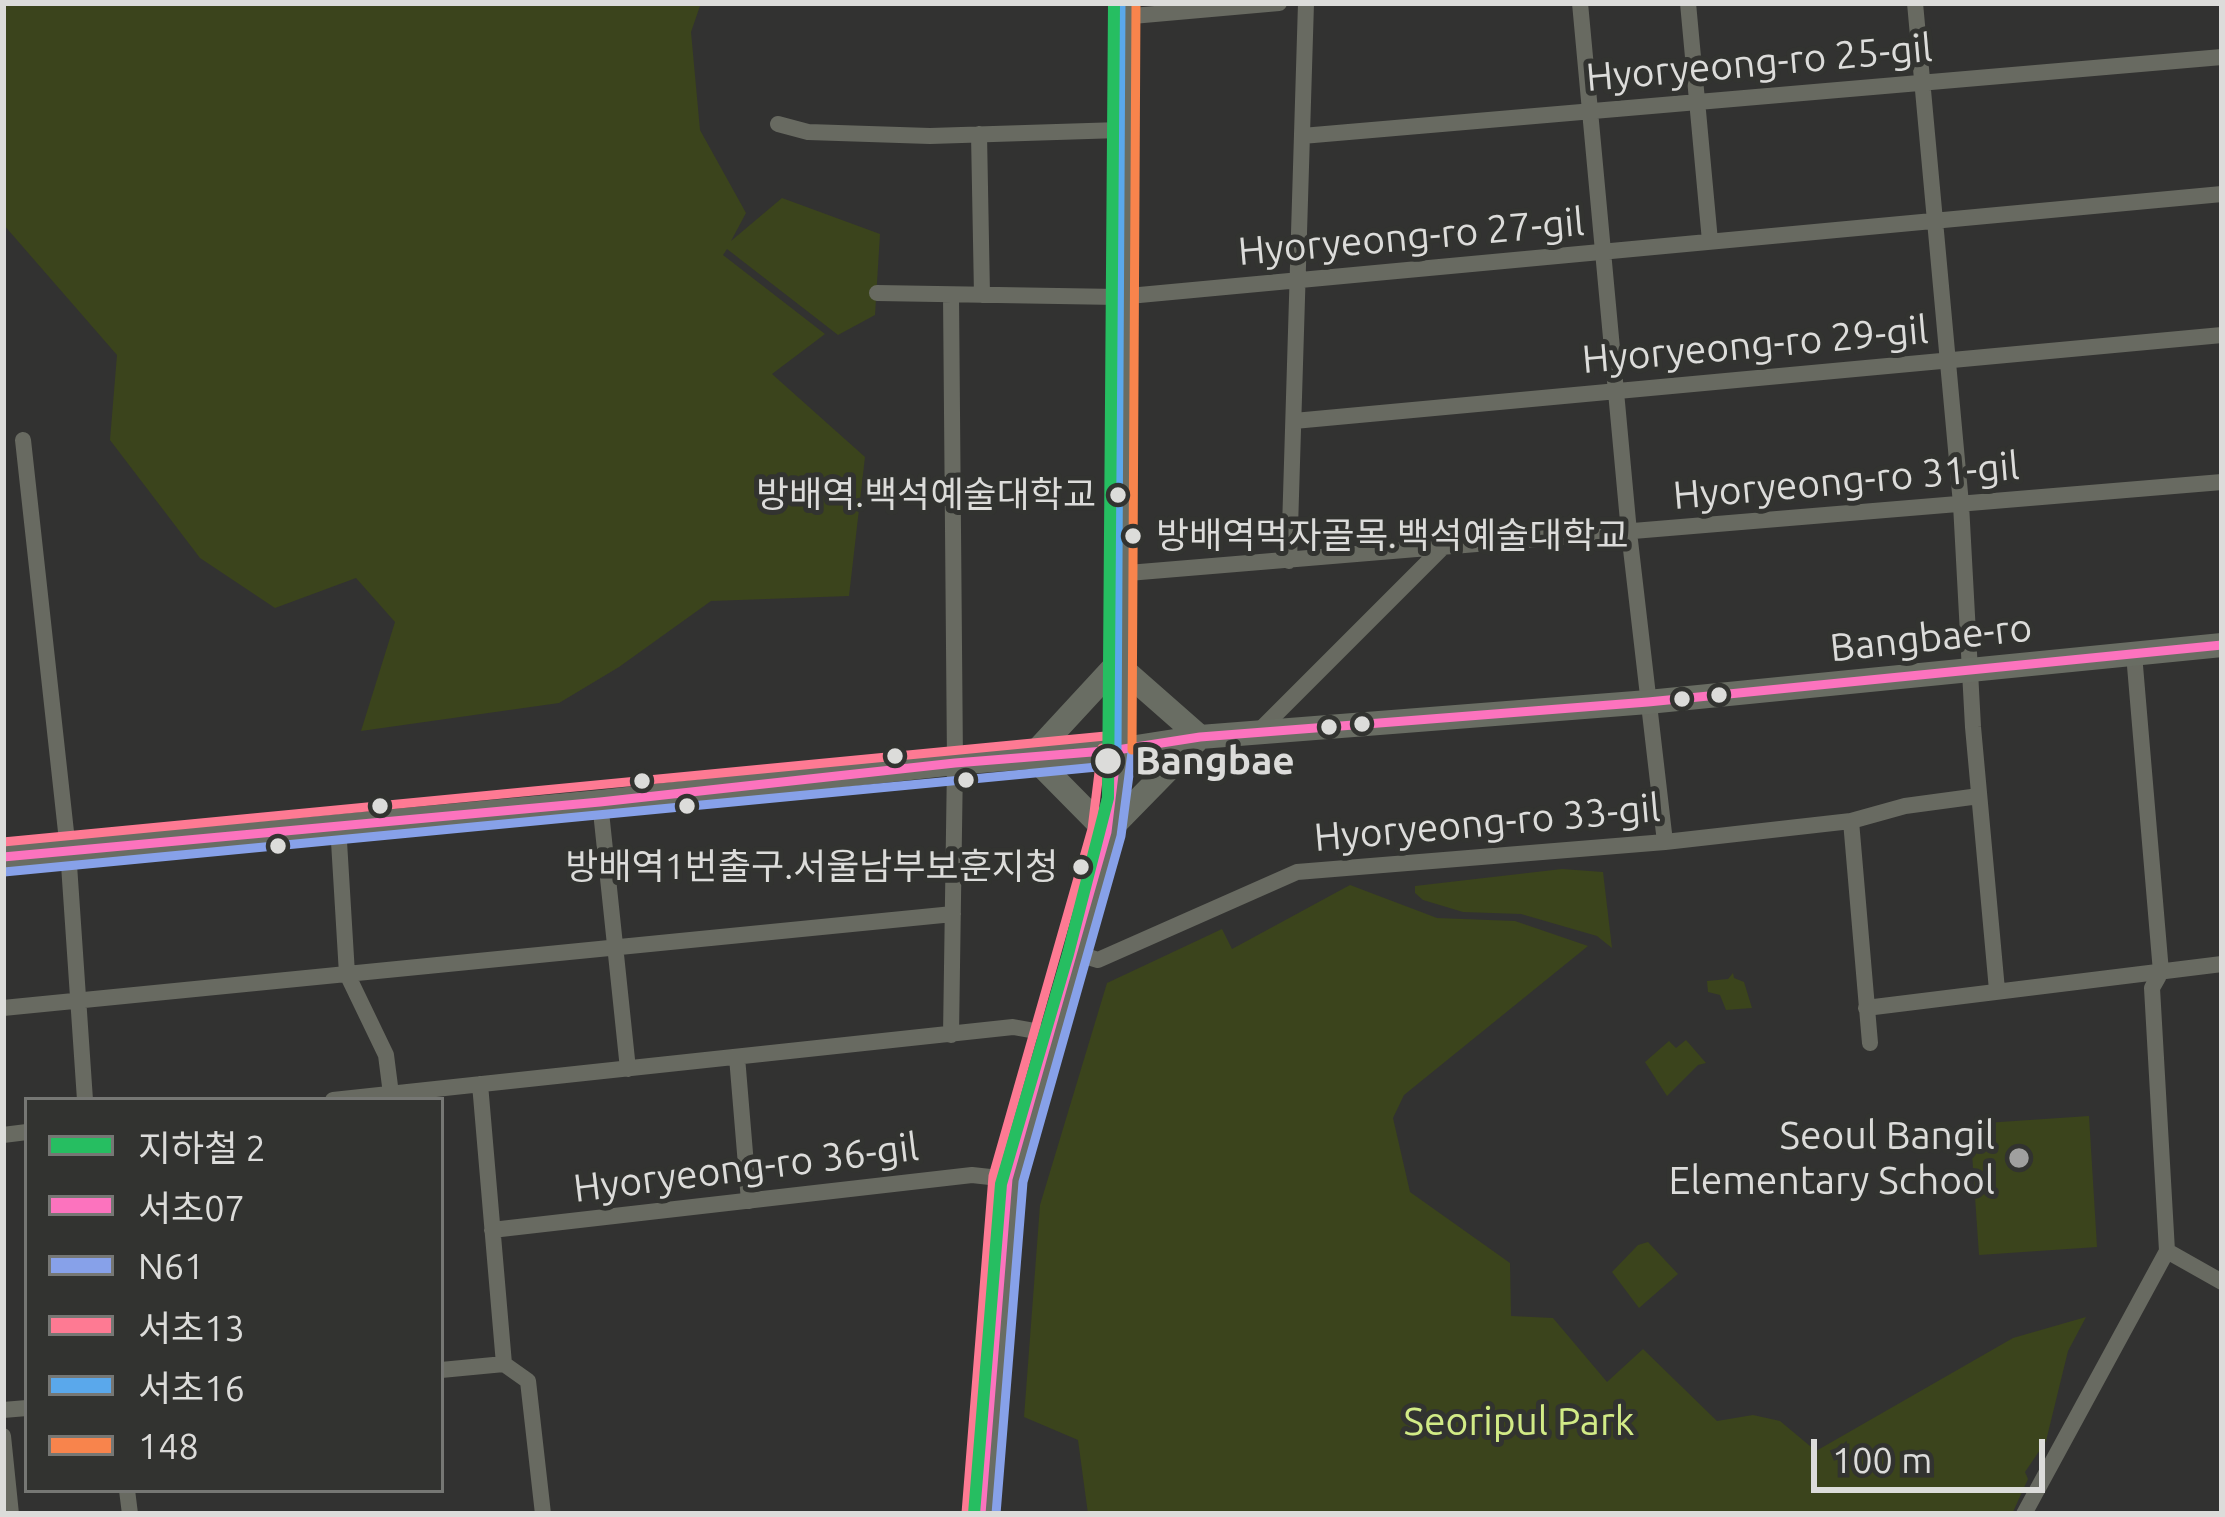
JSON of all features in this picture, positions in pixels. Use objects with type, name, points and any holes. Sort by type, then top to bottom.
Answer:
[{"type":"main road","points":[[980,1514],[1008,1179],[1107,832],[1117,750],[1121,10]]},
{"type":"main road","name":"Bangbae-ro","points":[[3,857],[1117,750],[1200,736],[1648,702],[2222,645]]},
{"type":"main road","points":[[1107,832],[1200,736],[1117,664]]},
{"type":"main road","points":[[1107,832],[1032,756],[1117,664]]},
{"type":"street","points":[[1121,10],[1279,3]]},
{"type":"street","points":[[1289,561],[1306,3]]},
{"type":"street","points":[[1580,3],[1629,532],[1664,842]]},
{"type":"street","points":[[1688,3],[1710,242]]},
{"type":"street","points":[[1915,3],[1997,990]]},
{"type":"street","name":"Hyoryeong-ro 25-gil","points":[[1302,136],[2222,57]]},
{"type":"street","points":[[778,124],[808,132],[1120,130]]},
{"type":"street","points":[[979,134],[982,295]]},
{"type":"street","name":"Hyoryeong-ro 27-gil","points":[[877,293],[1118,297],[2222,194]]},
{"type":"street","points":[[951,295],[955,763],[951,1035]]},
{"type":"street","name":"Hyoryeong-ro 29-gil","points":[[1294,421],[2222,335]]},
{"type":"street","points":[[23,440],[68,850],[85,1097]]},
{"type":"street","name":"Hyoryeong-ro 31-gil","points":[[1116,574],[2222,482]]},
{"type":"street","points":[[1256,734],[1442,548]]},
{"type":"street","points":[[2024,1514],[2167,1251],[2152,988],[2161,972],[2134,653]]},
{"type":"street","name":"Hyoryeong-ro 33-gil","points":[[1075,953],[1098,960],[1297,872],[1664,842],[1851,821],[1905,806],[1979,796]]},
{"type":"street","points":[[600,802],[628,1069]]},
{"type":"street","points":[[1851,821],[1870,1043]]},
{"type":"street","points":[[338,825],[347,974],[386,1055],[392,1094]]},
{"type":"street","points":[[3,1008],[953,914]]},
{"type":"street","points":[[1866,1008],[2222,964]]},
{"type":"street","points":[[362,1097],[1013,1027],[1052,1034]]},
{"type":"street","points":[[736,1057],[749,1201]]},
{"type":"street","points":[[480,1084],[503,1364]]},
{"type":"street","name":"Hyoryeong-ro 36-gil","points":[[492,1230],[972,1175],[1008,1179]]},
{"type":"street","points":[[2167,1251],[2222,1282]]},
{"type":"street","points":[[444,1370],[503,1364],[528,1382],[543,1514]]},
{"type":"street","points":[[3,1436],[10,1514]]},
{"type":"green space","points":[[3,3],[701,3],[691,32],[700,130],[746,213],[731,241],[782,198],[880,234],[875,315],[838,335],[727,249],[723,255],[825,334],[772,374],[865,457],[849,596],[711,601],[559,703],[361,731],[395,622],[356,578],[275,608],[200,558],[110,440],[117,355],[3,224]]},
{"type":"green space","points":[[1562,869],[1603,872],[1612,948],[1597,936],[1521,914],[1463,912],[1415,893],[1415,886]]},
{"type":"green space","name":"Seoripul Park","points":[[1350,885],[1437,918],[1515,921],[1588,946],[1404,1095],[1393,1118],[1410,1192],[1510,1263],[1511,1316],[1553,1318],[1607,1382],[1643,1349],[1717,1421],[1753,1415],[1780,1421],[1816,1451],[2013,1338],[2086,1317],[2068,1351],[2046,1441],[2025,1472],[2028,1479],[2012,1514],[1088,1514],[1078,1440],[1024,1417],[1040,1205],[1107,983],[1222,929],[1232,949]]},
{"type":"green space","points":[[1733,973],[1744,982],[1752,1008],[1726,1010],[1720,995],[1708,992],[1707,981],[1728,979]]},
{"type":"green space","points":[[1686,1040],[1706,1063],[1698,1065],[1667,1096],[1645,1062],[1669,1041],[1676,1048]]},
{"type":"green space","points":[[2089,1116],[2097,1247],[1979,1255],[1970,1124]]},
{"type":"green space","points":[[1648,1242],[1678,1274],[1639,1308],[1612,1272],[1638,1245]]},
{"type":"metro line","name":"2","points":[[974,1514],[1001,1184],[1108,798],[1114,3]]},
{"type":"transit line","name":"서초16","points":[[1117,750],[1121,3]]},
{"type":"transit line","name":"148","points":[[1132,750],[1136,3]]},
{"type":"transit line","name":"서초07","points":[[3,857],[600,802],[1117,750],[1200,737],[1648,702],[2222,645]]},
{"type":"transit line","name":"서초13","points":[[3,842],[1116,735]]},
{"type":"transit line","name":"서초13","points":[[966,1513],[993,1176],[1092,829],[1102,748]]},
{"type":"transit line","name":"서초07","points":[[981,1514],[1008,1179],[1107,832],[1117,750]]},
{"type":"transit line","name":"N61","points":[[996,1514],[1023,1182],[1121,836],[1132,752]]},
{"type":"transit line","name":"N61","points":[[4,872],[1118,765]]},
{"type":"place","name":"방배역.백석예술대학교","points":[[1118,495]]},
{"type":"place","name":"방배역먹자골목.백석예술대학교","points":[[1133,536]]},
{"type":"place","name":"Bangbae","points":[[1108,761]]},
{"type":"place","name":"방배역1번출구.서울남부보훈지청","points":[[1081,867]]},
{"type":"place","name":"Seoul Bangil Elementary School","points":[[2019,1158]]}]
